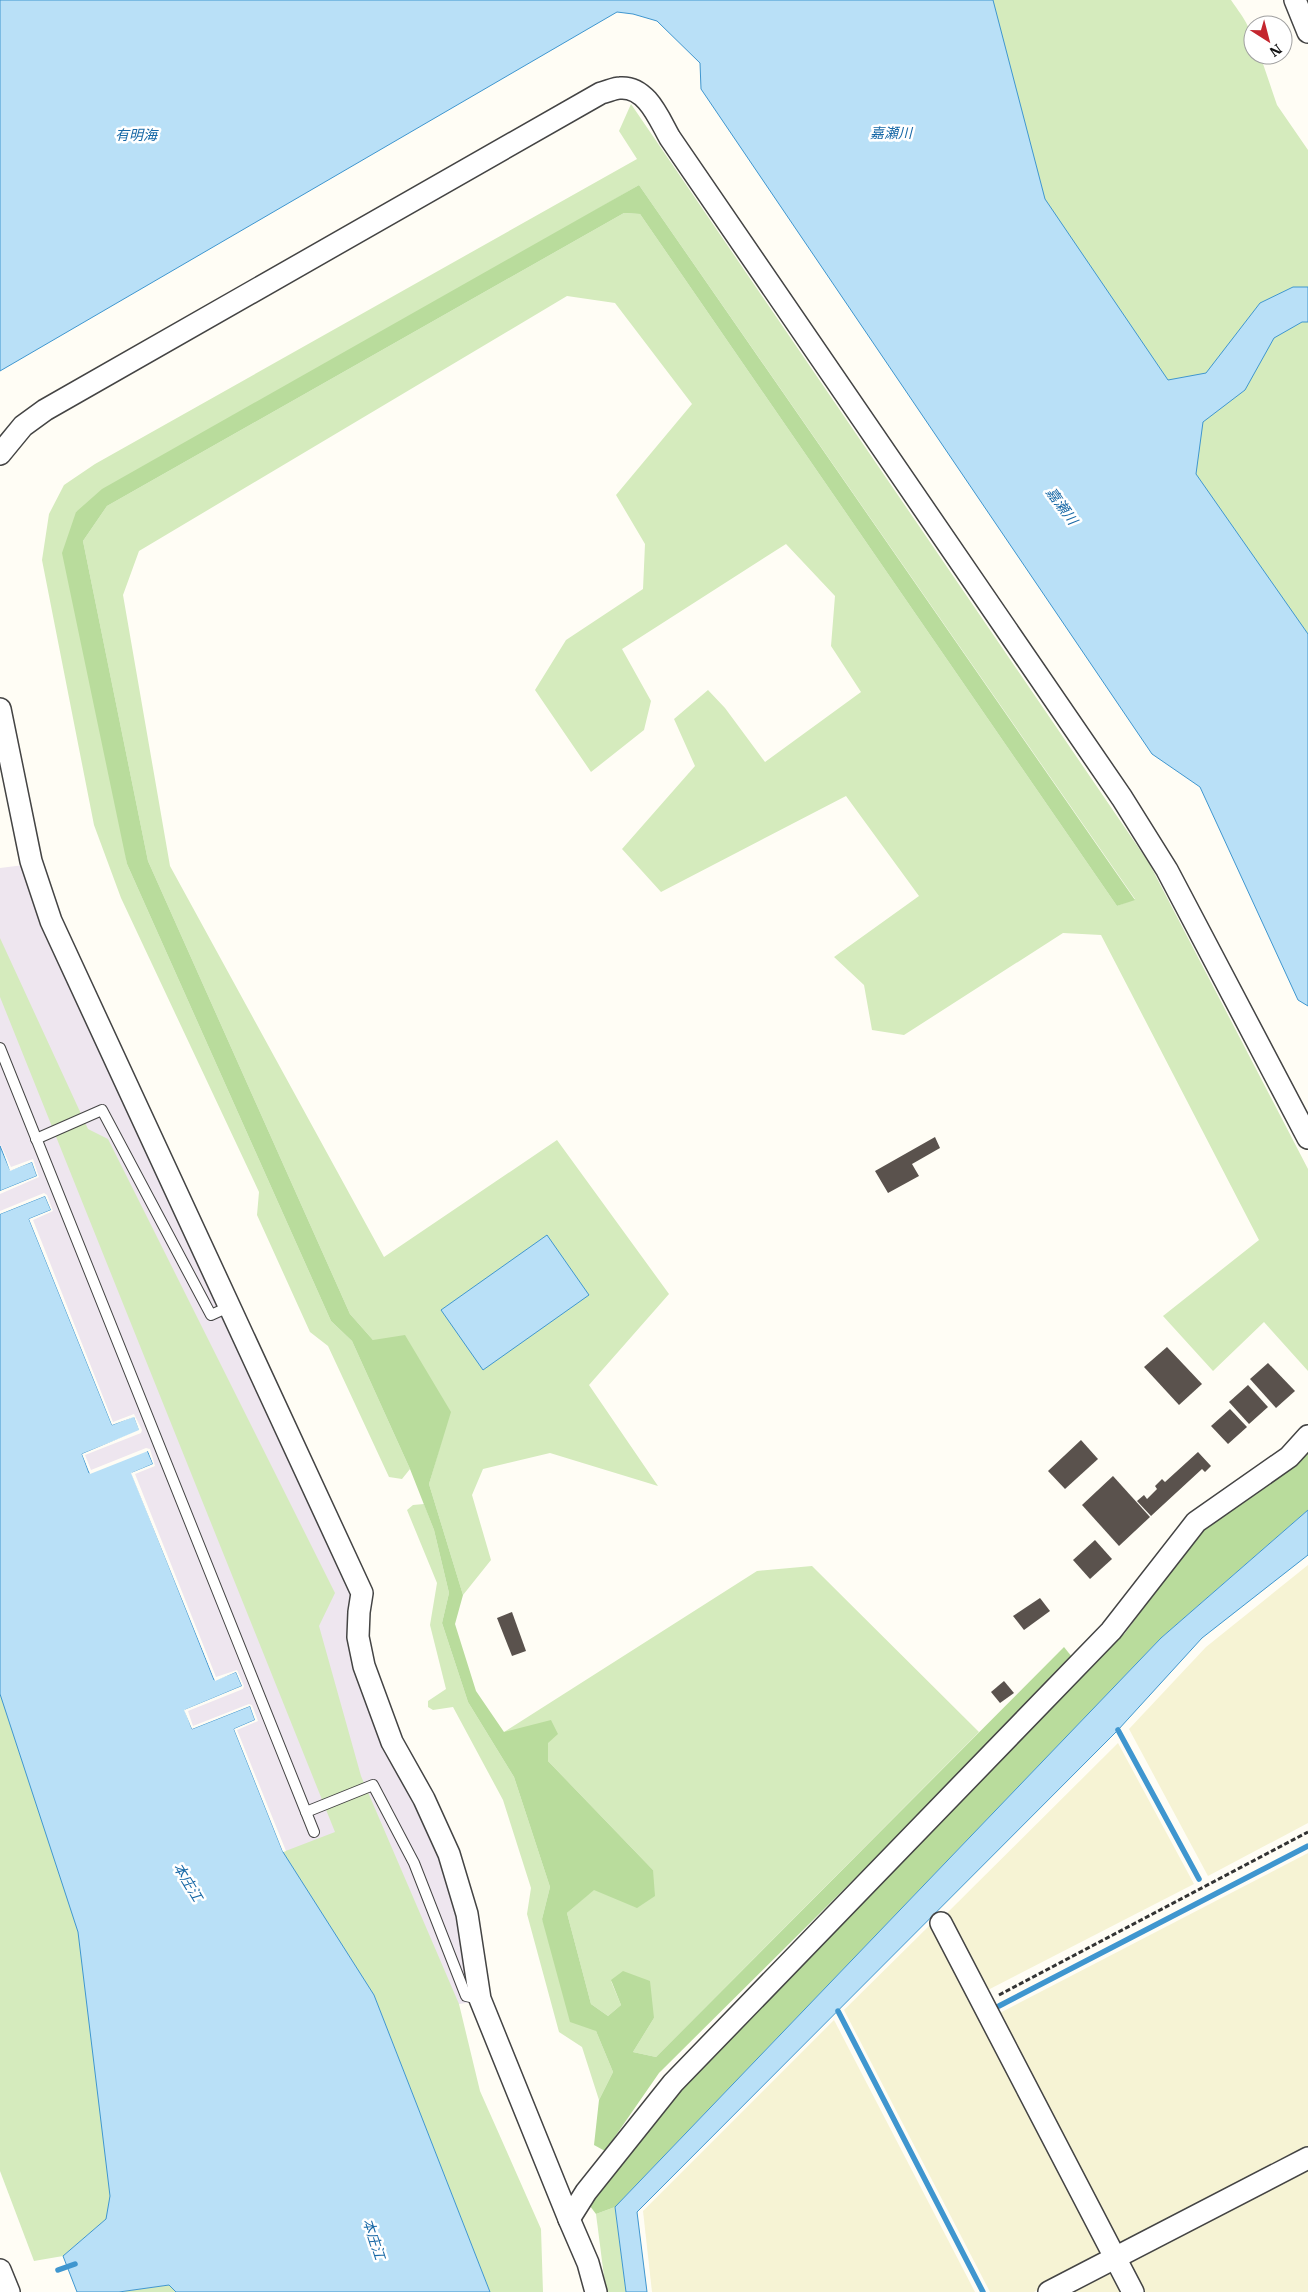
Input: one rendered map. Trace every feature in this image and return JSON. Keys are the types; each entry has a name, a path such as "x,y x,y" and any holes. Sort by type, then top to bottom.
{"street":[{"path":"1294,0 1308,32"},
{"path":"0,454 23,426 63,400 601,94 620,88 635,91 651,105 670,138 1122,798 1167,870 1308,1138"},
{"path":"0,709 31,861 51,921 362,1593 358,1637 364,1666 392,1742 424,1799 449,1854 467,1914 480,1999 588,2263 596,2292"},
{"path":"569,2219 586,2192 672,2083 1111,1631 1196,1522 1289,1457 1308,1436"},
{"path":"941,1923 1133,2292"},
{"path":"1049,2292 1308,2158"},
{"path":"0,2270 9,2292"}],"lane":[{"path":"0,1048 314,1832"},
{"path":"36,1139 102,1110 211,1315 222,1310"},
{"path":"306,1812 373,1785 414,1863 466,1996 480,1999"}],"path":[{"path":"983,2003 1308,1832"}],"shaded area":[{"path":"24,865 355,1596 351,1615 417,1803 442,1857 459,1917 473,2002 459,2004 247,2099 0,1517 0,868"},
{"path":"1308,1565 1308,1823 1208,1876 1129,1729 1206,1647"},
{"path":"1118,1743 1194,1884 984,1992 944,1916"},
{"path":"1308,1853 1308,2150 1119,2248 996,2015"},
{"path":"933,1922 1107,2254 1034,2292 990,2292 844,2010"},
{"path":"834,2020 975,2292 652,2292 643,2211"},
{"path":"1308,2165 1308,2292 1141,2292 1125,2260"},
{"path":"1113,2267 1126,2292 1064,2292"}],"green space":[{"path":"867,0 1231,0 1243,17 1243,65 1263,65 1277,105 1308,150 1308,697"},
{"path":"631,104 1149,863 1308,1169 1308,1371 1264,1322 1213,1371 1163,1316 1259,1240 1101,935 1063,933 904,1035 872,1030 864,985 834,957 919,896 846,796 661,892 622,849 695,766 674,719 708,690 725,708 765,762 861,692 831,646 835,596 786,544 622,649 651,701 644,730 591,772 535,690 566,640 643,589 645,544 616,495 692,404 615,303 567,296 139,551 123,595 170,866 384,1257 557,1140 669,1294 589,1385 658,1486 550,1453 483,1469 472,1495 491,1560 463,1595 429,1484 450,1412 373,1340 350,1314 148,861 83,541 107,506 624,213 640,214 1117,906 1135,899 639,185 76,512 127,864 331,1321 352,1341 410,1469 402,1479 389,1477 328,1346 310,1332 257,1215 259,1192 121,898 94,825 42,560 49,514 64,485 95,464 637,159 619,131"},
{"path":"639,185 1135,900 1117,906 640,214 624,213 107,506 83,541 148,861 350,1314 373,1340 405,1335 451,1412 429,1484 463,1595 455,1624 476,1691 504,1732 551,1720 558,1734 548,1743 548,1761 653,1870 655,1896 637,1908 594,1890 567,1913 591,2004 608,2016 621,2005 611,1980 623,1971 650,1981 654,2018 633,2052 656,2057 1064,1647 1072,1657 960,1774 659,2073 605,2151 594,2145 599,2100 613,2072 596,2031 570,2022 542,1919 550,1887 514,1777 468,1702 442,1623 449,1593 434,1530 410,1469 352,1341 331,1321 127,864 62,553 76,512 102,489"},
{"path":"0,938 88,1129 108,1139 335,1593 319,1626 361,1776 459,2004 480,2091 541,2229 543,2292 490,2292 374,1995 283,1852 335,1832 0,997"},
{"path":"1308,1450 1308,1510 1161,1638 615,2207 596,2214 587,2202 680,2084 1125,1633 1203,1528"},
{"path":"424,1504 434,1530 449,1593 442,1623 468,1702 514,1777 550,1887 542,1919 596,2031 613,2072 599,2100 582,2047 559,2032 527,1914 531,1888 503,1800 453,1707 433,1710 428,1707 428,1701 446,1689 430,1625 437,1583 407,1510 413,1505"},
{"path":"812,1566 979,1732 656,2057 633,2052 654,2018 611,1981 621,2005 608,2016 591,2004 567,1913 594,1889 653,1870 548,1761 548,1743 504,1732 757,1571"},
{"path":"0,1607 110,1877 140,2194 106,2219 63,2256 34,2261 0,2171"},
{"path":"615,2207 626,2292 606,2292 596,2214"},
{"path":"169,2285 186,2292 119,2292"}],"water":[{"name":"嘉瀬川","path":"0,0 993,0 1045,199 1168,380 1206,373 1260,303 1293,287 1308,287 1308,322 1302,322 1274,338 1245,390 1203,422 1196,474 1308,634 1308,1006 1298,1000 1200,787 1152,754 701,89 700,63 657,21 633,14 617,12 0,371"},
{"path":"0,1146 10,1170 32,1162 37,1176 0,1191"},
{"name":"本庄江","path":"45,1196 51,1210 29,1219 112,1425 134,1416 140,1431 82,1454 89,1473 147,1450 153,1464 132,1473 214,1680 236,1672 242,1686 185,1710 192,1729 250,1706 255,1720 234,1729 283,1852 374,1995 490,2292 176,2292 169,2285 119,2292 77,2292 63,2256 106,2219 110,2196 78,1932 0,1694 0,1214"},
{"path":"547,1235 589,1295 483,1370 441,1310"},
{"path":"1308,1510 1308,1555 1202,1638 1118,1730 637,2212 647,2292 626,2292 615,2207 1161,1638"}],"pier":[{"path":"0,1143 11,1167 33,1159 39,1177 0,1194 0,1191 37,1176 32,1162 10,1171"},
{"path":"44,1193 47,1195 53,1211 33,1220 113,1422 134,1414 142,1430 141,1433 85,1455 91,1470 146,1448 150,1449 155,1466 135,1474 216,1677 237,1670 244,1686 243,1689 188,1711 193,1726 249,1704 252,1705 258,1721 237,1730 286,1851 283,1852 234,1729 255,1720 250,1706 192,1729 184,1710 242,1686 236,1672 215,1681 131,1473 153,1464 148,1451 90,1474 82,1454 139,1430 134,1417 112,1425 29,1219 51,1210 45,1196 0,1214 0,1211"}],"building":[{"path":"935,1137 940,1148 912,1164 919,1176 888,1193 875,1171"},
{"path":"1167,1347 1202,1384 1179,1405 1144,1367"},
{"path":"1268,1363 1295,1391 1276,1408 1250,1379"},
{"path":"1248,1385 1268,1407 1249,1424 1229,1402"},
{"path":"1230,1409 1247,1427 1228,1444 1211,1426"},
{"path":"1081,1440 1098,1459 1065,1489 1048,1471"},
{"path":"1198,1452 1211,1466 1205,1472 1202,1469 1151,1516 1137,1501 1144,1495 1147,1499 1157,1489 1155,1486 1162,1479 1165,1482"},
{"path":"1113,1476 1150,1517 1119,1546 1082,1505"},
{"path":"1095,1540 1112,1559 1090,1579 1073,1560"},
{"path":"1040,1598 1050,1611 1024,1630 1013,1616"},
{"path":"512,1612 526,1651 512,1656 497,1618"},
{"path":"1004,1681 1014,1693 1000,1703 991,1692"}],"waterway":[{"path":"1118,1730 1199,1879"},
{"path":"999,2006 1308,1846"},
{"path":"838,2011 983,2292"},
{"path":"58,2270 75,2264"}],"water label":[{"name":"有明海","path":"136,135"}]}
